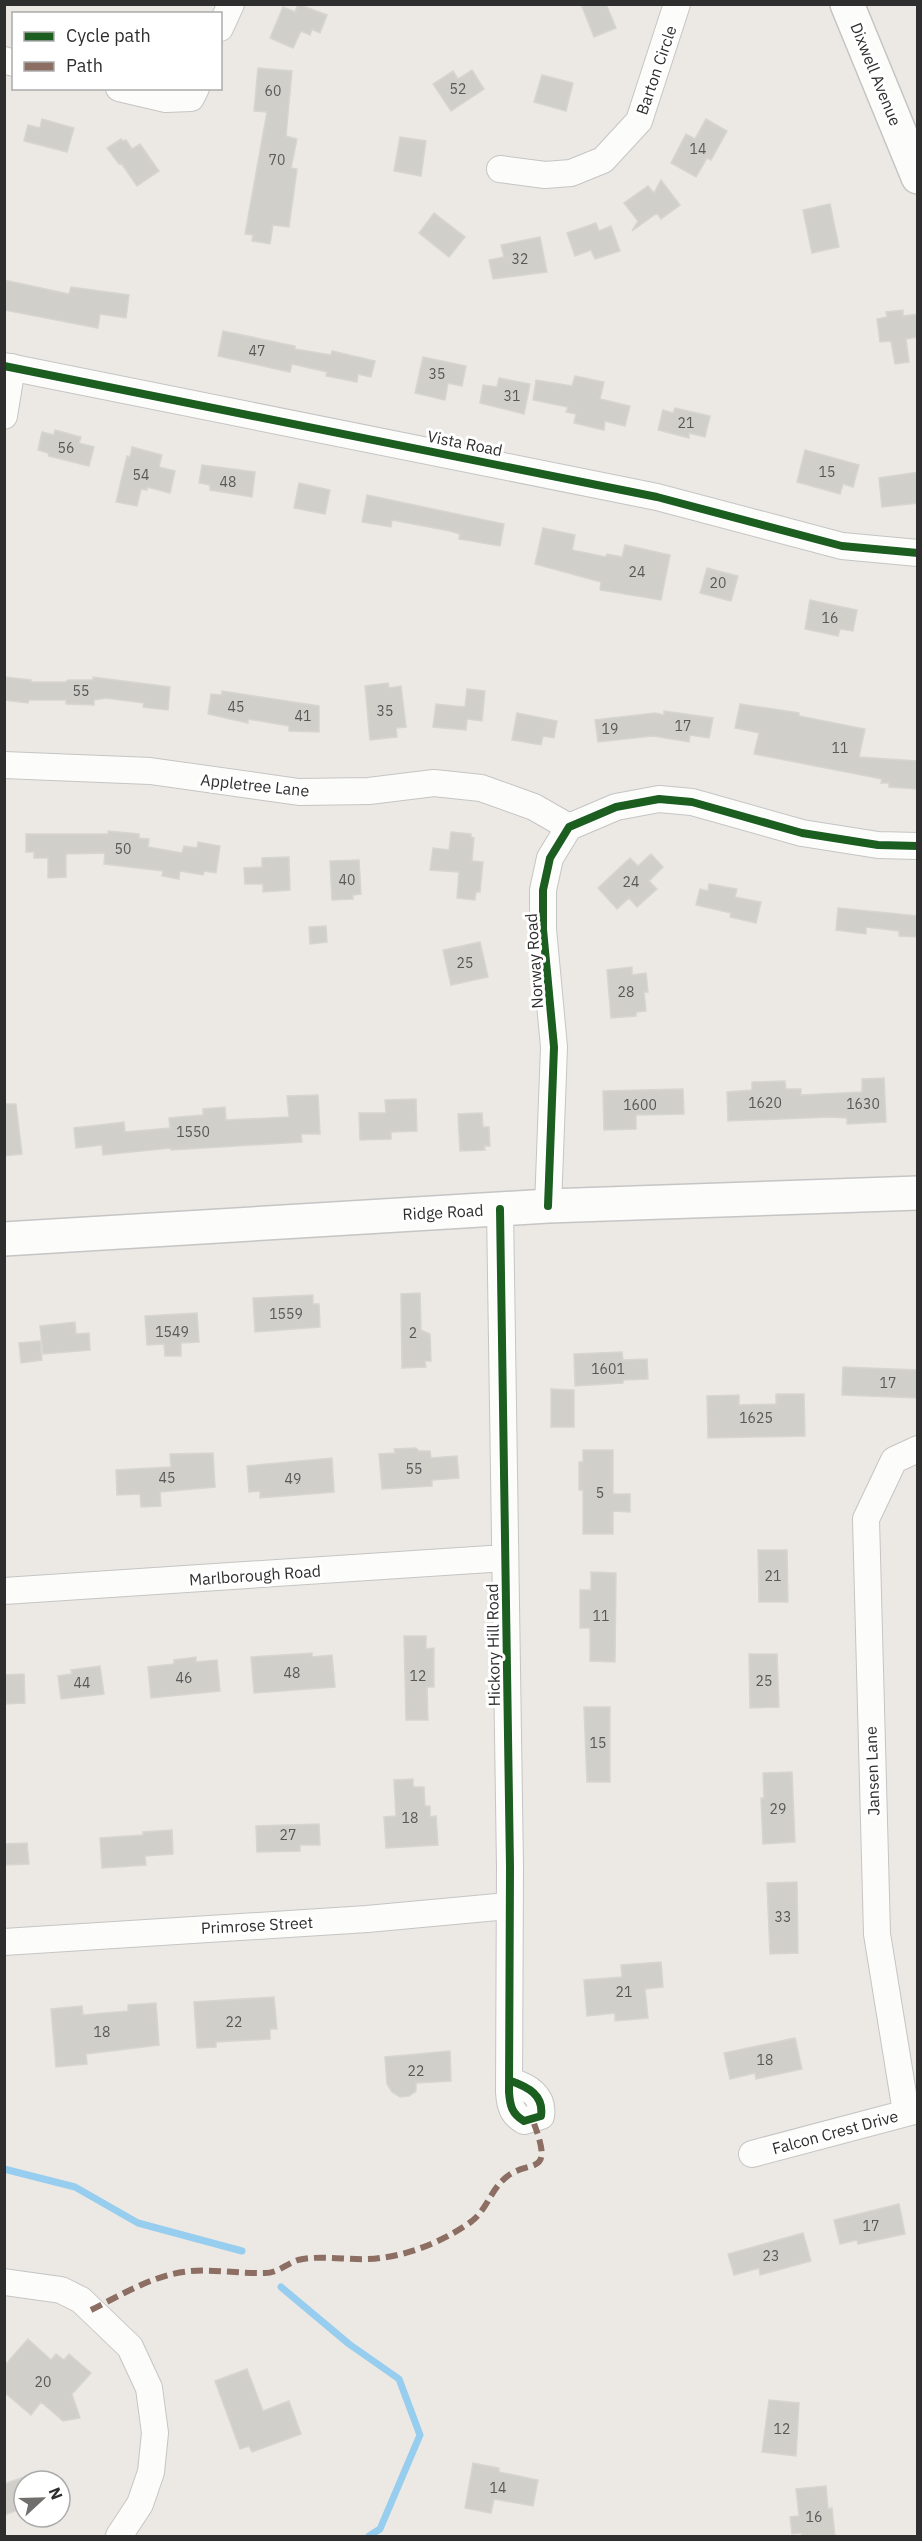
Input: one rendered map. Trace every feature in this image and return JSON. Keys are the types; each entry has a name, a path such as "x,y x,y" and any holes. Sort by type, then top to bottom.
{"main road":[{"name":"Dixwell Avenue","path":"847,4 918,177"},
{"name":"Ridge Road","path":"4,1239 548,1206 918,1193"}],"street":[{"path":"222,24 231,4"},
{"name":"Barton Circle","path":"500,169 545,175 571,173 603,160 639,121 677,4"},
{"path":"128,90 166,99 191,98 195,90"},
{"path":"4,416 8,366"},
{"name":"Vista Road","path":"8,366 657,497 842,546 918,553"},
{"name":"Appletree Lane","path":"4,765 150,771 299,792 369,791 434,783 481,788 534,807 569,827"},
{"path":"569,827 616,807 659,799 692,802 802,833 878,845 918,846"},
{"name":"Norway Road","path":"548,1206 554,1047 543,929 543,890 550,858 569,827"},
{"name":"Hickory Hill Road","path":"500,1209 511,2081"},
{"name":"Jansen Lane","path":"912,2111 877,1934 866,1519 894,1460 918,1449"},
{"name":"Marlborough Road","path":"4,1592 505,1558"},
{"name":"Primrose Street","path":"4,1942 367,1919 508,1906"},
{"name":"Falcon Crest Drive","path":"752,2154 912,2111"},
{"path":"4,2282 61,2290 81,2300 130,2347 148,2388 155,2433 151,2472 140,2504 119,2536"}],"building":[{"path":"298,4 327,15 320,33 312,29 310,35 301,31 293,48 270,38 283,7 295,12"},
{"path":"581,4 606,4 616,28 594,37"},
{"path":"258,68 292,71 286,136 297,139 291,168 297,169 289,227 273,225 270,244 252,241 253,235 245,234 267,112 254,111"},
{"path":"472,70 484,89 451,111 433,84 453,71 458,79"},
{"path":"542,75 573,83 566,111 534,102"},
{"path":"42,119 74,128 67,152 24,141 28,125 40,128"},
{"path":"706,119 727,131 711,160 707,158 696,177 671,163 686,134 695,139"},
{"path":"400,137 426,141 421,176 394,171"},
{"path":"121,139 126,140 132,149 140,144 159,171 137,186 107,148"},
{"path":"661,180 680,205 661,219 657,213 632,231 638,221 624,203 648,186 654,193"},
{"path":"830,204 839,247 812,253 803,210"},
{"path":"434,213 465,237 449,257 419,233"},
{"path":"596,223 599,231 611,226 620,251 595,259 591,250 575,256 567,233"},
{"path":"540,237 547,272 493,279 489,260 504,257 501,245"},
{"path":"4,280 69,294 71,287 129,295 126,318 100,314 98,328 4,310"},
{"path":"903,310 903,316 918,314 918,337 906,339 909,362 895,364 891,341 880,342 877,319 887,317 886,312"},
{"path":"223,331 295,346 295,349 331,355 332,351 375,361 371,377 358,374 357,382 326,376 327,372 292,364 290,372 218,356"},
{"path":"423,357 466,366 462,386 448,383 445,400 415,393"},
{"path":"575,376 604,382 600,399 630,406 625,426 605,421 604,430 574,423 576,414 566,412 568,407 533,400 536,380 572,386"},
{"path":"499,378 530,384 524,414 480,403 483,385 497,387"},
{"path":"675,408 710,416 705,437 689,433 689,438 658,430 663,410 673,413"},
{"path":"55,430 81,437 79,443 94,447 89,466 49,456 48,453 38,450 42,432 54,435"},
{"path":"132,447 162,455 159,467 175,471 170,493 147,487 147,490 141,489 137,506 116,502 127,456 130,457"},
{"path":"805,450 859,465 853,487 843,484 840,494 797,482"},
{"path":"202,465 255,472 252,497 210,490 210,485 199,483"},
{"path":"918,472 918,503 882,507 879,478"},
{"path":"299,483 330,490 325,514 294,508"},
{"path":"367,495 504,524 500,546 459,539 460,534 450,531 392,520 391,527 362,522"},
{"path":"543,528 575,535 572,550 606,557 607,554 622,557 625,545 670,555 661,600 600,590 601,582 535,564"},
{"path":"707,568 738,576 731,601 700,593"},
{"path":"810,600 857,610 853,631 840,629 838,636 805,629"},
{"path":"4,677 31,680 31,682 65,682 93,680 93,677 170,687 168,710 143,707 144,703 106,698 94,700 94,705 66,704 66,700 29,700 28,703 4,700"},
{"path":"388,683 389,688 401,686 406,727 396,728 397,737 370,740 365,686"},
{"path":"467,689 485,691 482,721 467,719 466,730 433,727 436,704 465,707"},
{"path":"222,691 319,706 319,732 289,731 289,726 248,719 248,723 208,714 211,694 222,695"},
{"path":"740,704 799,713 799,716 865,729 859,757 918,761 918,789 889,787 889,783 881,783 882,779 754,754 759,733 735,728"},
{"path":"664,711 713,718 709,738 690,735 689,742 653,736 598,742 595,720 655,713 664,715"},
{"path":"517,713 557,721 554,738 543,736 541,745 512,740"},
{"path":"108,831 139,834 139,838 149,839 148,847 182,853 184,846 197,848 198,842 220,846 216,873 204,871 203,875 180,871 179,879 162,876 163,871 104,864 105,853 66,854 66,877 48,878 48,858 34,858 34,852 26,852 26,834 108,834"},
{"path":"451,832 471,834 474,838 472,861 483,862 480,892 476,892 475,900 457,898 459,872 430,870 433,848 449,850"},
{"path":"651,854 663,867 649,881 657,889 637,907 629,898 617,909 598,888 630,858 638,866"},
{"path":"289,857 290,890 263,892 263,884 245,884 244,868 262,867 262,858"},
{"path":"359,860 361,894 353,895 353,899 332,900 330,861"},
{"path":"709,884 737,889 735,897 761,902 756,923 730,917 731,913 696,905 700,889 708,891"},
{"path":"838,908 918,916 918,937 899,936 899,931 866,927 866,934 836,930"},
{"path":"326,926 327,942 310,944 309,927"},
{"path":"480,942 488,977 451,985 443,950"},
{"path":"632,967 632,975 646,973 648,992 644,992 646,1011 636,1012 636,1016 611,1018 607,970"},
{"path":"884,1078 886,1122 847,1124 847,1118 831,1117 728,1121 727,1092 752,1090 752,1082 785,1081 786,1089 801,1089 801,1095 862,1092 862,1079"},
{"path":"683,1089 684,1114 636,1115 636,1129 604,1130 603,1091"},
{"path":"318,1095 320,1134 301,1134 302,1142 171,1150 171,1148 103,1155 102,1145 76,1148 74,1128 124,1122 125,1132 170,1128 169,1118 203,1115 203,1109 225,1107 226,1120 289,1117 287,1096"},
{"path":"416,1099 417,1131 391,1132 391,1139 360,1140 359,1113 386,1113 385,1100"},
{"path":"4,1104 16,1104 22,1154 4,1156"},
{"path":"482,1113 483,1127 489,1127 490,1146 484,1146 485,1150 460,1151 458,1114"},
{"path":"420,1293 421,1330 430,1334 431,1361 425,1361 426,1367 402,1368 401,1294"},
{"path":"313,1295 313,1304 319,1304 320,1327 255,1332 253,1298"},
{"path":"197,1313 199,1342 181,1343 181,1356 165,1356 164,1344 147,1345 145,1316"},
{"path":"75,1322 76,1334 89,1333 90,1350 43,1354 40,1326"},
{"path":"40,1341 42,1360 21,1363 19,1343"},
{"path":"622,1352 623,1360 647,1359 648,1379 575,1386 574,1354"},
{"path":"843,1367 918,1370 918,1398 842,1395"},
{"path":"551,1389 574,1390 574,1427 551,1427"},
{"path":"776,1394 804,1394 805,1436 708,1438 707,1396 739,1395 739,1405 776,1404"},
{"path":"416,1448 419,1451 430,1451 431,1458 457,1456 459,1478 432,1480 432,1486 382,1489 379,1454 395,1453 394,1449"},
{"path":"583,1450 613,1450 613,1494 630,1494 630,1512 613,1511 613,1534 583,1534 583,1490 579,1490 579,1462 583,1462"},
{"path":"213,1453 215,1487 160,1492 161,1506 141,1507 140,1494 117,1495 116,1470 171,1467 170,1454"},
{"path":"332,1458 334,1492 260,1498 260,1491 249,1492 247,1466"},
{"path":"758,1550 787,1550 788,1602 759,1602"},
{"path":"591,1572 616,1573 615,1662 590,1661 590,1628 580,1628 580,1590 591,1590"},
{"path":"404,1636 426,1636 426,1649 434,1648 434,1687 427,1687 428,1720 406,1720"},
{"path":"312,1653 312,1657 332,1655 335,1687 254,1693 251,1657"},
{"path":"749,1654 777,1654 779,1707 750,1708"},
{"path":"196,1657 196,1662 217,1660 220,1691 151,1698 148,1667 174,1664 174,1660"},
{"path":"100,1666 104,1694 61,1699 58,1676 72,1674 71,1670"},
{"path":"24,1674 25,1703 4,1704 4,1675"},
{"path":"584,1707 610,1707 610,1782 587,1782"},
{"path":"792,1772 795,1842 763,1844 761,1798 764,1798 763,1773"},
{"path":"413,1779 413,1787 424,1787 425,1806 430,1806 430,1817 436,1816 438,1845 386,1848 384,1817 396,1816 394,1780"},
{"path":"319,1824 320,1845 300,1845 300,1851 257,1852 256,1826"},
{"path":"172,1830 173,1854 145,1856 146,1865 102,1868 100,1838"},
{"path":"27,1843 29,1864 4,1865 4,1844"},
{"path":"797,1882 798,1953 770,1954 767,1883"},
{"path":"661,1962 663,1987 645,1989 648,2018 615,2021 615,2013 587,2016 584,1980 622,1977 621,1965"},
{"path":"274,1997 277,2029 270,2029 270,2039 216,2042 216,2047 197,2048 194,2002"},
{"path":"156,2003 159,2045 86,2054 87,2064 56,2067 51,2009 82,2006 83,2015 128,2011 128,2005"},
{"path":"795,2038 802,2069 756,2079 755,2073 730,2079 724,2053"},
{"path":"450,2051 451,2081 416,2083 416,2091 409,2096 400,2097 392,2092 387,2084 385,2057"},
{"path":"899,2204 905,2234 858,2244 857,2240 840,2244 834,2220"},
{"path":"803,2233 811,2261 760,2275 759,2268 734,2275 728,2254"},
{"path":"28,2339 51,2360 56,2354 64,2360 69,2354 91,2373 72,2394 80,2418 63,2421 41,2402 31,2415 4,2392 4,2366"},
{"path":"247,2369 263,2411 289,2401 301,2434 252,2452 249,2446 240,2449 215,2381"},
{"path":"769,2400 799,2403 796,2456 762,2452"},
{"path":"473,2463 499,2468 499,2472 538,2480 533,2506 494,2499 491,2513 465,2508"},
{"path":"12,2481 12,2512 4,2515 4,2484"},
{"path":"826,2486 828,2509 832,2508 835,2536 792,2534 790,2517 799,2516 796,2489"}],"waterway":[{"path":"4,2169 75,2187 138,2223 242,2251"},
{"path":"281,2287 349,2344 399,2379 420,2435 380,2529 369,2536"}],"marked path":[{"path":"91,2310 147,2282 171,2274 204,2271 270,2273 298,2260 308,2258 380,2258 428,2245 452,2234 472,2221 502,2181 540,2160 542,2153 540,2140 533,2121"}],"cycle path":[{"path":"4,366 657,497 842,546 918,553"},
{"path":"548,1206 554,1047 543,929 543,890 550,858 569,827 616,807 659,799 692,802 802,833 878,845 918,846"},
{"path":"500,1209 510,1867 509,2092 512,2109 520,2118 524,2121 541,2116 540,2103 534,2093 511,2081"}]}
